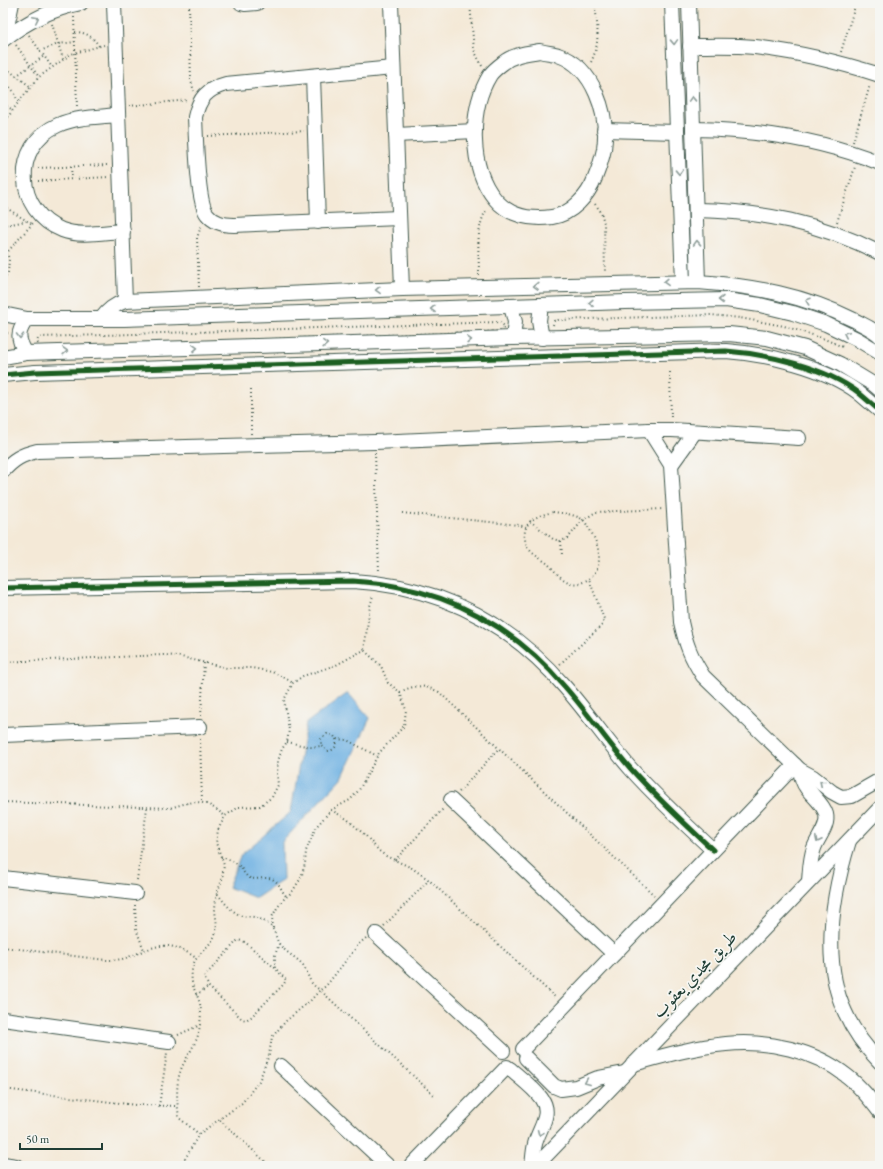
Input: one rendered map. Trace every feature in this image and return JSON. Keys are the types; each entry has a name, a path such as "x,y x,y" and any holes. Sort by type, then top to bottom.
{"street":[{"path":"5,36 12,3"},
{"path":"114,3 125,301"},
{"path":"241,3 257,3"},
{"path":"391,3 402,289"},
{"path":"672,3 683,282"},
{"path":"689,3 698,282"},
{"path":"5,36 48,13 78,4"},
{"path":"690,46 753,47 788,52 838,63 877,74"},
{"path":"540,52 559,55 576,65 583,73 597,95 602,112 604,130 604,148 600,166 593,182 584,198 572,209 557,216 540,219 524,217 508,210 495,200 486,186 479,168 476,150 475,131 477,112 482,93 491,75 504,62 522,54 540,52"},
{"path":"393,68 226,84 208,92 197,108 195,117 200,200 206,214 218,223 226,225 399,218"},
{"path":"313,76 318,222"},
{"path":"118,111 58,125 46,132 36,141 27,159 25,175 27,194 36,220 50,223 61,230 74,233 122,231"},
{"path":"693,129 764,133 799,139 854,154 880,163"},
{"path":"604,130 677,132"},
{"path":"396,135 475,131"},
{"path":"696,210 752,213 795,221 833,233 880,253"},
{"path":"101,319 107,311 115,305 125,301 402,289 698,282 742,285 769,290 802,299 835,310 867,327 880,336"},
{"path":"623,283 625,302"},
{"path":"452,288 453,308"},
{"path":"3,314 27,319 101,319 726,300 787,311 826,324 880,352"},
{"path":"541,305 538,321 542,338"},
{"path":"511,306 515,322 513,338"},
{"path":"26,353 21,345 19,335 21,326 27,319"},
{"path":"3,357 26,353 513,338 729,334 767,338 804,348 840,364 873,384 880,390"},
{"path":"3,375 35,372 726,351 751,353 789,361 829,376 858,392 880,411"},
{"path":"649,430 672,464 681,622 685,641 692,660 703,676 797,768 814,776 841,797"},
{"path":"3,472 10,463 22,455 37,452 375,442 649,430 672,430 694,433 799,438"},
{"path":"672,464 694,433"},
{"path":"3,588 353,580 379,582 427,593 473,612 515,639 534,655 552,672 578,702 631,770 713,850"},
{"path":"3,735 200,727"},
{"path":"797,768 804,786 821,804 826,813 827,822 814,847 810,864 809,881"},
{"path":"508,1068 515,1069 524,1063 524,1054 564,1006 713,850 797,768"},
{"path":"826,813 841,797 852,796 880,780"},
{"path":"452,800 614,954"},
{"name":"طريق مجدي يعقوب","path":"536,1166 880,808"},
{"path":"850,839 842,865 833,909 831,944 835,983 844,1012 857,1033 880,1062"},
{"path":"3,878 135,893"},
{"path":"376,934 503,1051"},
{"path":"3,1019 169,1042"},
{"path":"532,1166 535,1144 547,1113 546,1105 541,1097 502,1062 503,1051 510,1045 519,1046 524,1054 554,1086 561,1089 576,1087 598,1078 689,1050 726,1044 759,1044 798,1050 830,1064 848,1076 866,1093 880,1112"},
{"path":"282,1066 388,1166"},
{"path":"411,1166 508,1068"},
{"path":"546,1105 561,1089"},
{"path":"3,1164 16,1166"}],"path":[{"path":"189,3 191,81 192,88 202,99"},
{"path":"470,3 474,50 480,64 491,75"},
{"path":"583,73 595,54 598,43 595,3"},
{"path":"838,63 856,3"},
{"path":"77,120 75,32 78,4"},
{"path":"48,13 63,59"},
{"path":"22,27 52,67"},
{"path":"75,32 87,34 92,37 99,46"},
{"path":"5,36 39,76"},
{"path":"40,51 58,44 75,42"},
{"path":"3,124 39,76 71,54 116,42"},
{"path":"16,76 44,56"},
{"path":"3,66 31,87"},
{"path":"833,233 877,74"},
{"path":"3,83 15,93 17,104"},
{"path":"118,111 202,99"},
{"path":"3,104 13,110"},
{"path":"3,119 8,116"},
{"path":"196,136 315,130"},
{"path":"71,167 72,179"},
{"path":"25,175 71,167 120,171"},
{"path":"25,175 72,179 120,171"},
{"path":"584,198 594,203 601,212 604,223 605,284"},
{"path":"478,288 479,228 482,217 495,200"},
{"path":"3,206 26,221"},
{"path":"200,298 198,238 206,214"},
{"path":"6,225 36,220"},
{"path":"3,257 36,220"},
{"path":"3,252 6,253 9,259 8,273 3,279"},
{"path":"781,342 787,311"},
{"path":"670,372 672,430"},
{"path":"251,389 251,445"},
{"path":"364,650 370,606 379,582 375,442"},
{"path":"530,521 553,539 561,541 568,538 583,520 596,512 674,509"},
{"path":"553,512 563,513 583,520 597,541 599,550 595,572 589,579 580,584 564,580 546,562 529,549 524,538 526,527 530,521 542,514 553,512"},
{"path":"402,514 519,525 526,527"},
{"path":"561,541 562,555"},
{"path":"552,672 602,625 604,619 589,579"},
{"path":"198,1134 179,1118 177,1106 178,1087 182,1068 198,1034 200,1025 200,1005 192,986 192,967 196,958 212,941 217,922 215,910 217,893 222,880 224,865 216,842 218,830 225,816 240,807 260,806 272,796 278,785 278,761 282,749 287,742 289,730 284,700 293,683 303,676 336,665 364,650"},
{"path":"364,650 381,666 388,683 400,692 406,710 404,726 378,756 359,790 350,800 331,810 316,827 306,851 305,864 301,878 292,892 276,908 272,916 272,928 279,944 296,957 307,972 309,980 434,1095"},
{"path":"3,662 163,655 178,656 228,668 252,668 272,672 293,683"},
{"path":"202,802 200,727 204,662"},
{"path":"400,692 410,687 420,686 439,692 663,903"},
{"path":"336,739 336,746 334,749 326,751 321,746 321,739 327,734 334,736 336,739 347,740 378,756"},
{"path":"287,742 311,747 321,746"},
{"path":"3,802 170,808 189,802 202,802 215,807 225,816"},
{"path":"144,950 136,929 135,893 147,807"},
{"path":"331,810 353,824 379,851 386,856 412,868 429,880 564,1006"},
{"path":"220,857 240,866 248,878 265,878 276,881 287,896"},
{"path":"181,1166 198,1134 220,1120 242,1103 259,1081 269,1055 272,1037 286,1021 312,1000 320,990 326,986 364,939 376,934 429,880"},
{"path":"217,893 234,912 243,916 254,916 272,928"},
{"path":"238,940 245,942 275,968 286,980 284,984 251,1018 246,1020 242,1019 209,987 204,977 238,940"},
{"path":"275,968 275,955 279,944"},
{"path":"3,947 106,960 122,958 144,950 167,946 177,947 196,958"},
{"path":"196,995 209,987"},
{"path":"159,1106 169,1042 181,1033 200,1025"},
{"path":"3,1089 136,1105 177,1106"},
{"path":"220,1120 270,1166"}],"water":[{"path":"348,693 370,718 342,778 282,842 283,880 256,898 228,887 241,855 291,812 306,723"}],"cycle path":[{"path":"3,375 35,372 726,351 759,355 795,363 813,369 845,384 859,393 880,411"},
{"path":"3,588 353,581 385,584 415,590 443,599 470,611 496,626 520,643 543,664 565,687 631,769 661,801 713,850"}]}
